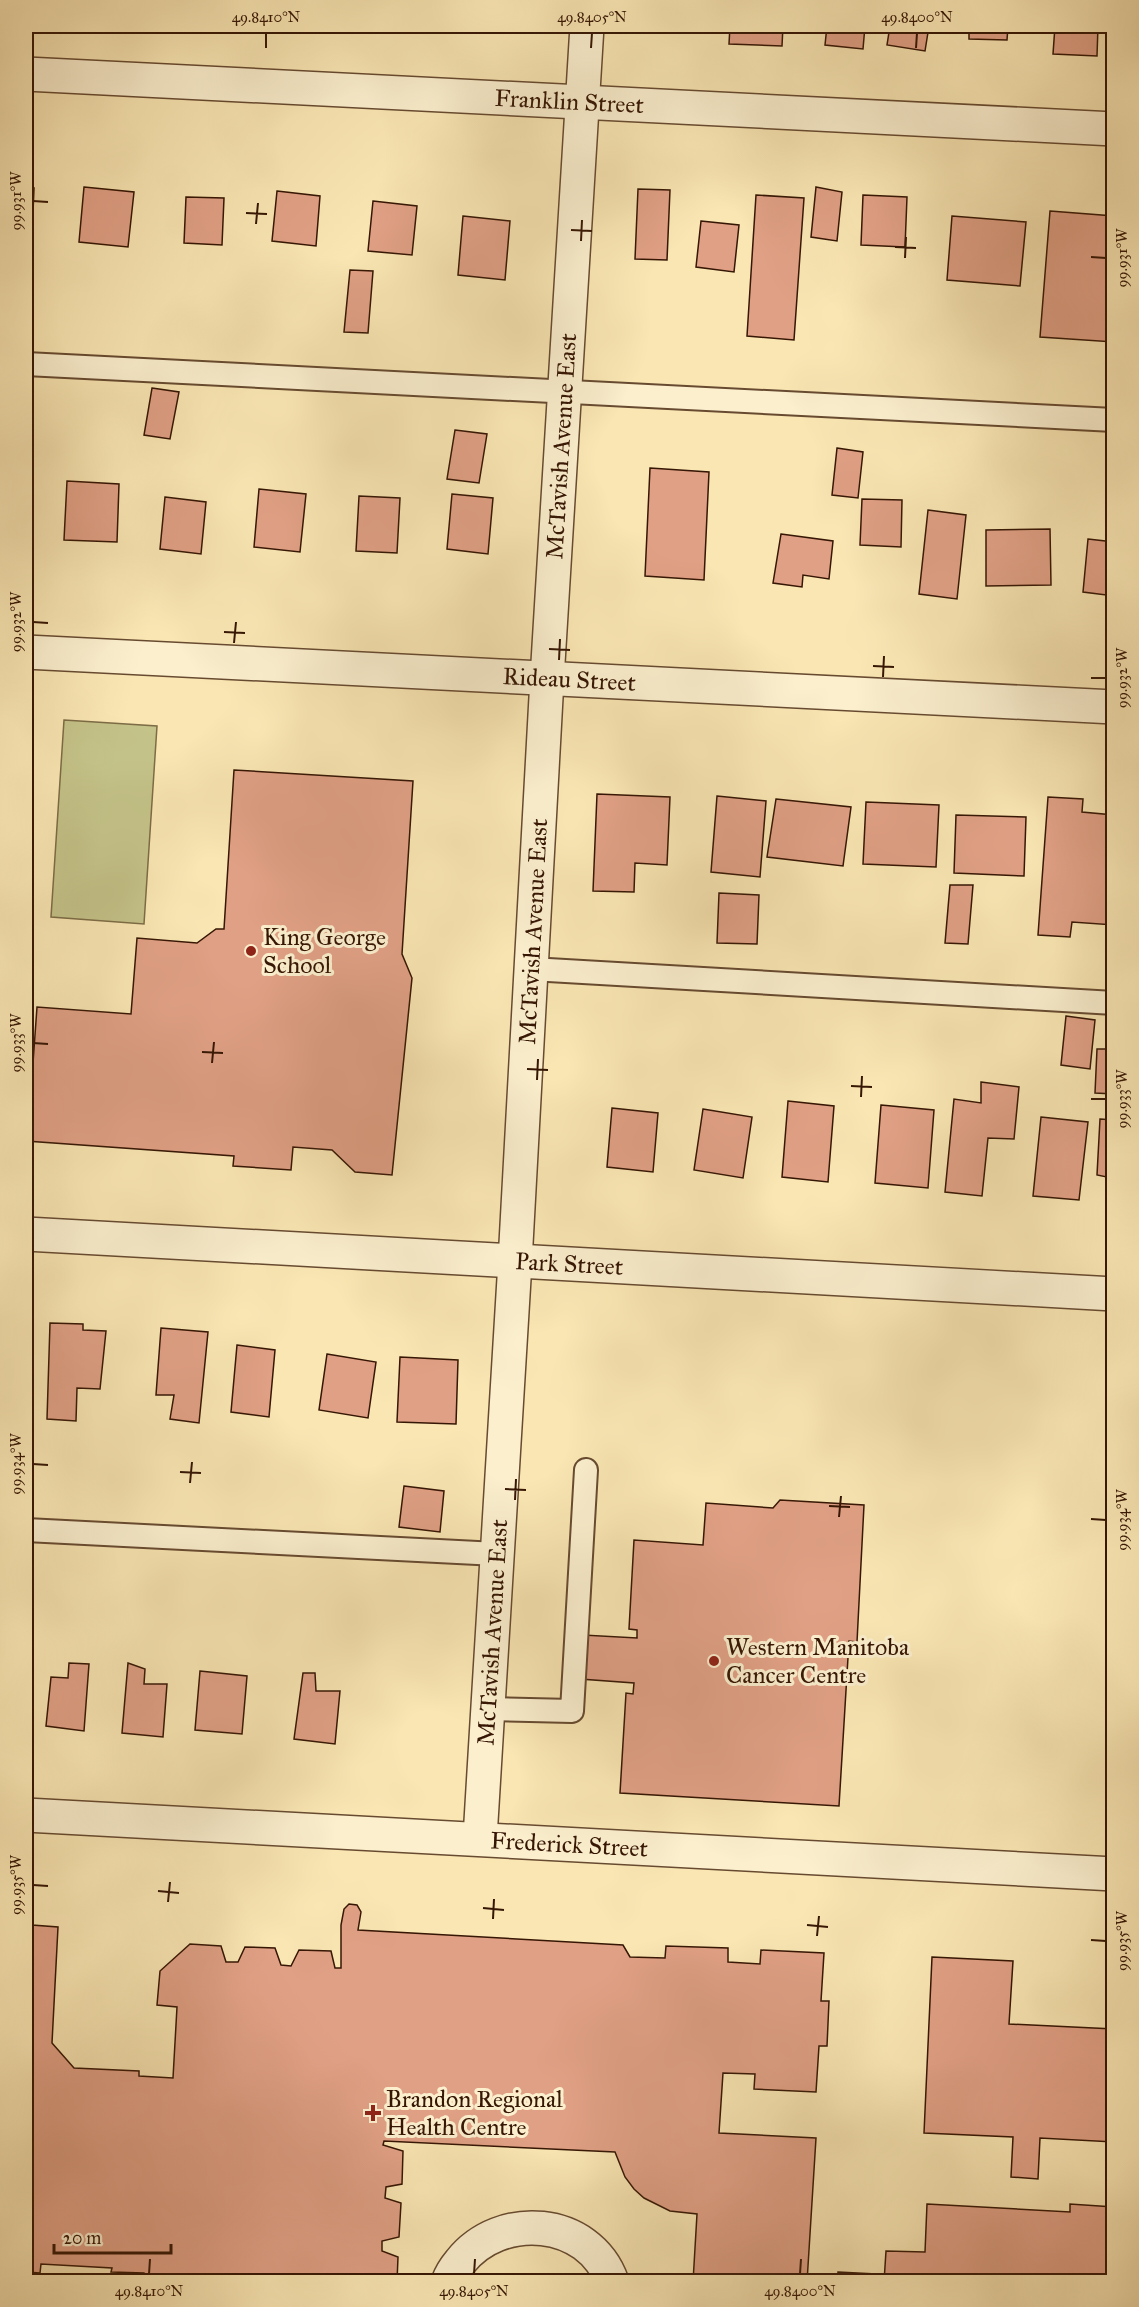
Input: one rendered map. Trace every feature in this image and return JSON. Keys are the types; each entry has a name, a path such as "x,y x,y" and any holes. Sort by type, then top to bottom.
{"street":[{"name":"McTavish Avenue East","path":"480,1838 587,26"},
{"name":"Franklin Street","path":"26,74 1113,129"},
{"name":"Rideau Street","path":"26,652 1113,707"},
{"name":"Park Street","path":"26,1234 1113,1294"},
{"name":"Frederick Street","path":"26,1815 1113,1874"},
{"path":"448,2282 450,2275 469,2251 494,2234 524,2227 554,2229 581,2242 604,2263 612,2282"}],"lane":[{"path":"26,363 1113,420"},
{"path":"531,969 1113,1003"},
{"path":"487,1709 572,1711 586,1470"},
{"path":"26,1530 497,1554"}],"shaded area":[{"path":"64,720 157,726 144,924 51,917"}],"building":[{"path":"643,26 688,26 688,30 643,28"},
{"path":"730,26 783,26 782,46 729,44"},
{"path":"827,26 865,26 863,49 825,45"},
{"path":"890,26 929,26 925,51 887,45"},
{"path":"969,26 1008,26 1007,40 969,39"},
{"path":"1055,26 1098,26 1097,56 1053,54"},
{"path":"26,187 34,188 32,237 26,237"},
{"path":"84,187 134,192 128,247 79,242"},
{"path":"816,187 842,192 837,241 811,237"},
{"path":"638,189 670,190 667,260 635,259"},
{"path":"277,191 320,196 316,246 272,241"},
{"path":"756,195 804,198 794,340 747,336"},
{"path":"863,195 907,197 905,247 861,245"},
{"path":"186,197 224,198 222,245 184,243"},
{"path":"373,201 417,206 412,255 368,251"},
{"path":"1050,211 1114,216 1114,342 1040,337"},
{"path":"463,216 510,221 505,280 458,275"},
{"path":"952,216 1026,222 1020,286 947,280"},
{"path":"701,221 739,225 734,272 696,267"},
{"path":"350,270 373,271 368,333 344,332"},
{"path":"152,388 179,392 170,439 144,435"},
{"path":"455,430 487,434 479,483 447,479"},
{"path":"837,448 863,452 858,498 832,495"},
{"path":"650,468 709,472 704,580 645,576"},
{"path":"67,481 119,484 117,542 64,540"},
{"path":"259,489 306,494 300,552 254,547"},
{"path":"452,494 493,498 488,554 447,549"},
{"path":"359,496 400,498 397,553 356,551"},
{"path":"165,497 206,502 201,554 160,549"},
{"path":"862,499 902,500 901,547 860,545"},
{"path":"928,510 966,515 957,599 919,594"},
{"path":"1050,529 1051,585 986,586 986,530"},
{"path":"781,534 833,541 829,579 803,575 802,587 773,583"},
{"path":"1088,539 1114,542 1114,596 1083,592"},
{"path":"234,770 413,781 402,954 412,978 392,1175 355,1172 332,1150 293,1147 291,1170 233,1166 234,1156 26,1141 26,1063 33,1063 37,1007 131,1014 137,938 197,943 216,929 224,929"},
{"path":"597,794 670,797 667,865 635,863 634,892 593,891"},
{"path":"717,796 766,801 760,877 711,872"},
{"path":"1048,797 1083,799 1082,812 1114,815 1114,925 1072,922 1070,937 1038,935"},
{"path":"776,799 851,807 843,866 767,857"},
{"path":"866,802 939,805 936,867 863,864"},
{"path":"956,815 1026,817 1024,876 954,873"},
{"path":"950,885 973,885 968,944 945,943"},
{"path":"719,893 759,895 757,944 717,943"},
{"path":"1066,1016 1095,1020 1090,1069 1061,1065"},
{"path":"1097,1049 1114,1049 1114,1094 1095,1093"},
{"path":"981,1082 1019,1087 1014,1139 988,1138 982,1196 945,1192 954,1099 981,1103"},
{"path":"788,1101 834,1106 828,1182 782,1177"},
{"path":"881,1105 934,1110 928,1188 875,1183"},
{"path":"612,1108 658,1113 653,1172 607,1167"},
{"path":"703,1109 752,1117 743,1178 694,1170"},
{"path":"1041,1117 1088,1122 1079,1200 1033,1196"},
{"path":"1100,1119 1114,1120 1114,1193 1111,1193 1112,1178 1097,1175"},
{"path":"50,1323 83,1324 83,1330 106,1331 100,1389 77,1388 76,1421 47,1419"},
{"path":"161,1328 208,1332 199,1423 170,1419 174,1395 156,1395"},
{"path":"237,1345 275,1350 269,1417 231,1412"},
{"path":"327,1354 376,1362 368,1418 319,1410"},
{"path":"400,1357 458,1360 456,1424 397,1422"},
{"path":"404,1486 444,1491 440,1532 399,1527"},
{"name":"Western Manitoba Cancer Centre","path":"780,1500 864,1505 857,1642 849,1641 839,1806 620,1793 626,1693 633,1694 634,1683 580,1679 583,1635 637,1638 637,1630 629,1629 634,1540 703,1545 706,1503 773,1508"},
{"path":"69,1663 89,1664 84,1731 46,1726 51,1677 68,1678"},
{"path":"128,1663 145,1669 144,1684 167,1684 163,1737 122,1733"},
{"path":"200,1671 247,1676 242,1734 195,1730"},
{"path":"303,1673 315,1673 316,1691 340,1691 335,1744 294,1739"},
{"name":"Brandon Regional Health Centre","path":"349,1904 357,1905 361,1912 358,1930 623,1945 630,1957 665,1958 666,1946 728,1948 728,1962 760,1964 761,1950 824,1953 821,2001 829,2001 827,2046 819,2046 816,2092 754,2089 755,2074 723,2073 719,2133 816,2138 807,2282 693,2282 697,2214 670,2211 644,2198 625,2177 615,2152 384,2141 383,2145 403,2151 402,2184 386,2187 385,2198 401,2203 399,2237 382,2241 382,2251 398,2257 397,2282 219,2282 219,2280 208,2279 207,2282 165,2282 164,2278 161,2278 160,2282 146,2282 144,2273 111,2272 112,2268 41,2264 40,2273 26,2272 26,1915 32,1915 32,1925 58,1927 52,2043 74,2068 139,2071 139,2076 173,2078 177,2007 157,2005 160,1971 190,1944 221,1946 226,1962 238,1962 245,1947 275,1948 281,1965 291,1966 299,1950 331,1951 335,1968 341,1968 341,1925 344,1909"},
{"path":"932,1957 1013,1961 1009,2024 1114,2029 1114,2142 1040,2138 1038,2179 1011,2177 1013,2137 924,2133"},
{"path":"927,2204 1070,2212 1070,2204 1114,2207 1114,2282 884,2282 886,2251 925,2252"},
{"path":"838,2272 876,2274 876,2282 837,2282"}],"place":[{"name":"King George School","path":"251,951"},
{"name":"Western Manitoba Cancer Centre","path":"714,1661"},
{"name":"Brandon Regional Health Centre","path":"373,2113"}]}
